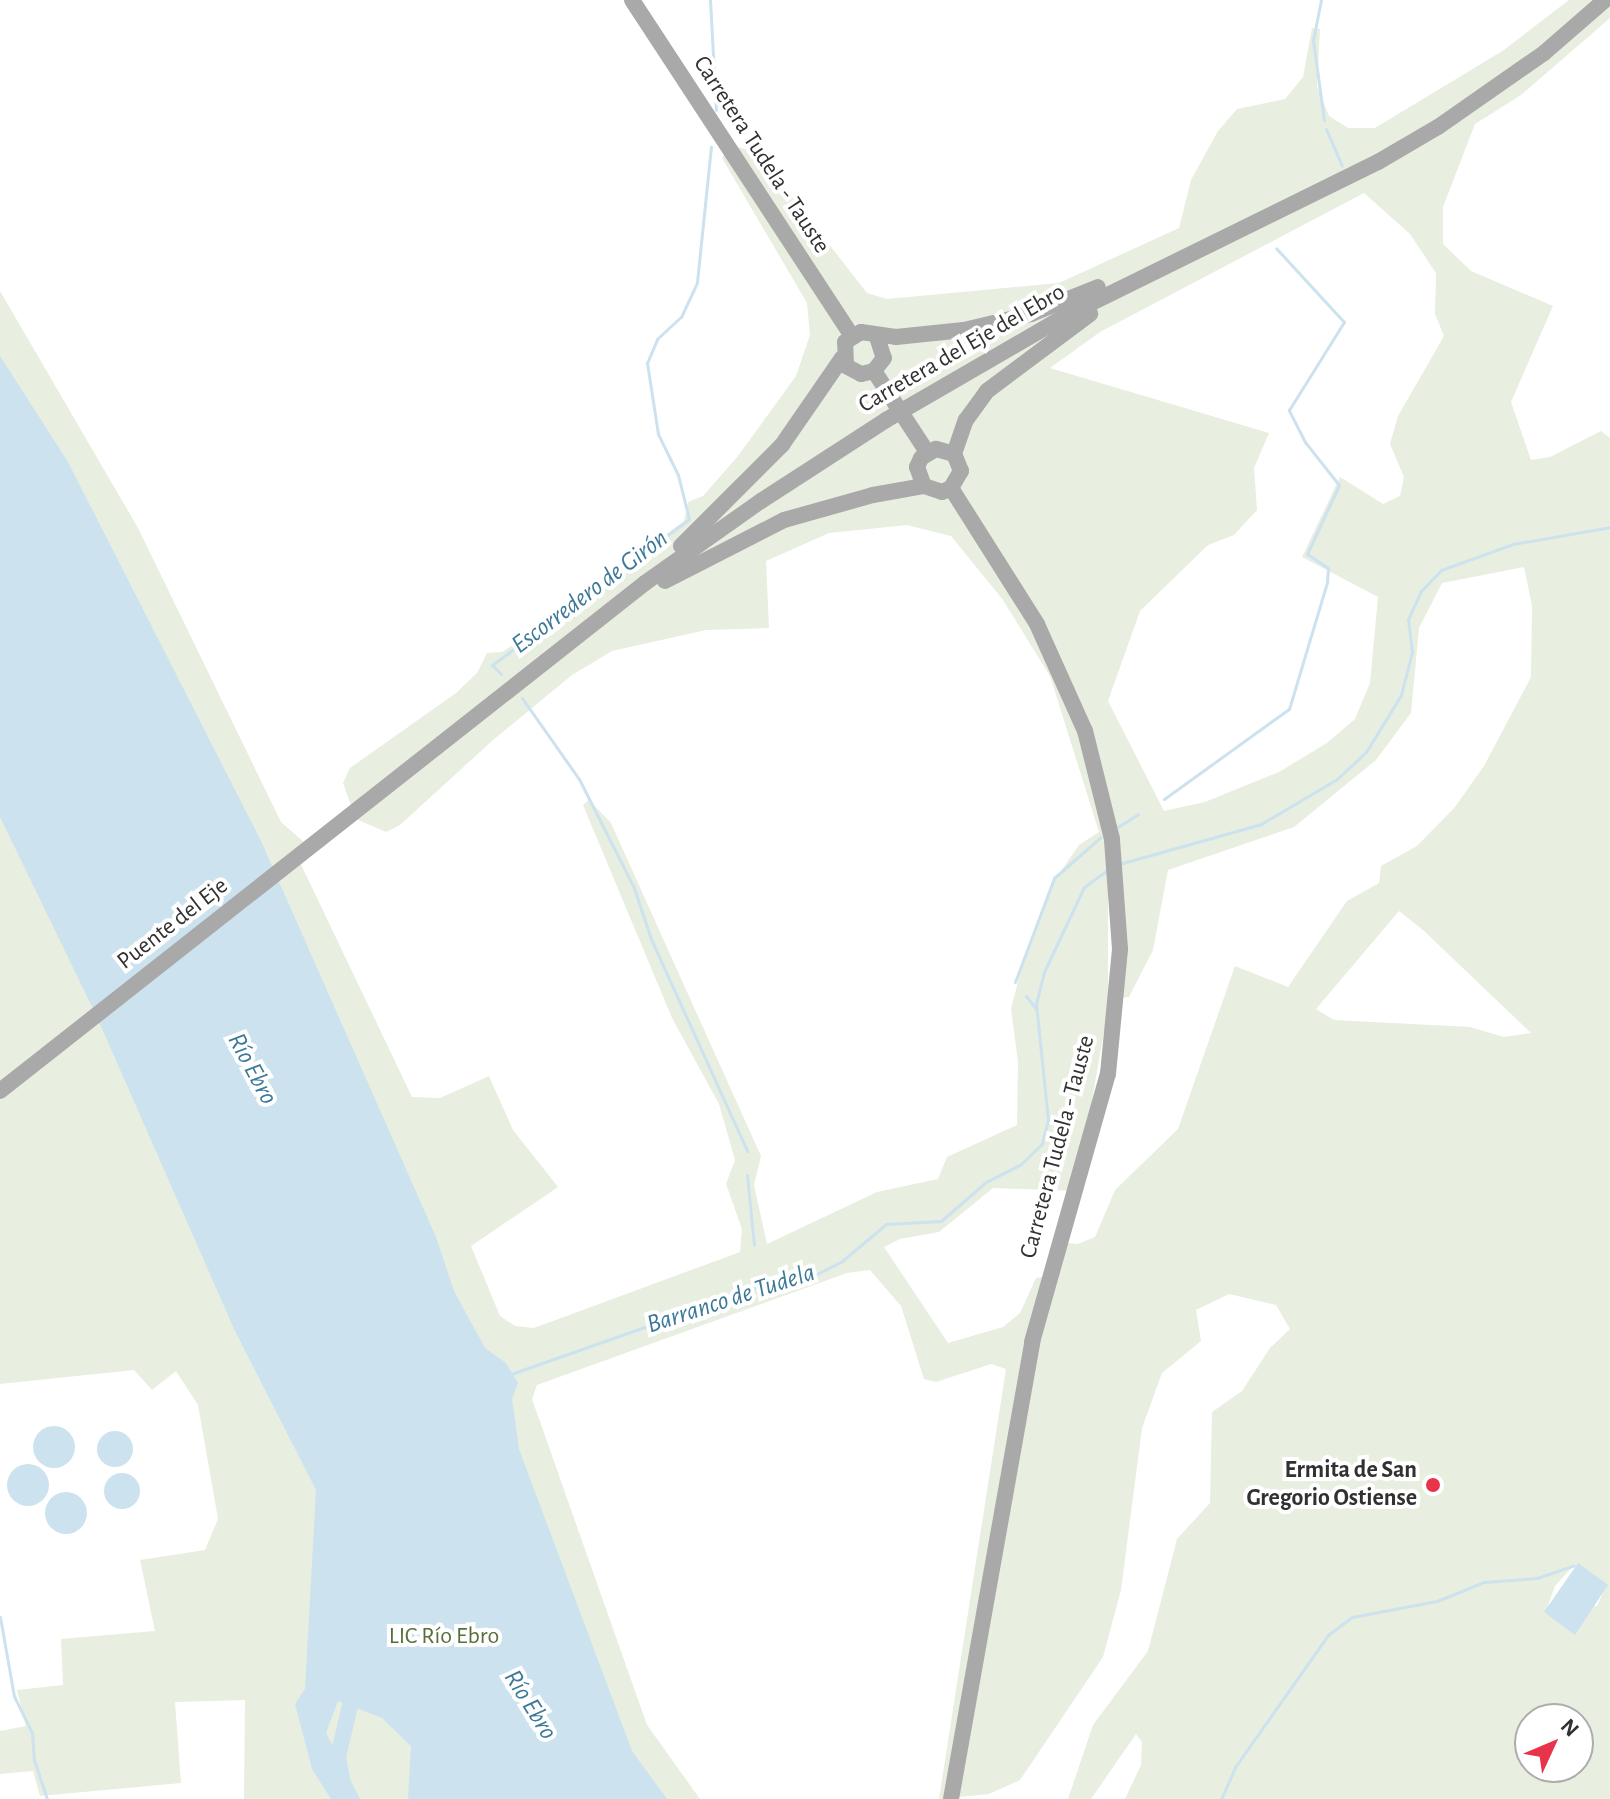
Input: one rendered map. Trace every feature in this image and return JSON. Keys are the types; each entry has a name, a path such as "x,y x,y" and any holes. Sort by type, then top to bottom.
{"main road":[{"name":"Carretera Tudela - Tauste","path":"632,0 851,335"},
{"name":"Carretera del Eje del Ebro","path":"376,795 554,655 748,510 886,420 1067,315 1438,127 1544,53 1605,0"},
{"path":"954,454 974,406 1032,352 1121,295 1295,202"},
{"path":"493,704 548,651 735,497 782,445 842,358 851,335 861,332 877,337 964,330 1031,314 1220,238"},
{"path":"877,337 884,352 878,377"},
{"path":"842,358 853,372 878,377 924,447"},
{"path":"554,655 736,540 832,505 924,486 942,492 951,488 961,471 954,454 945,449 924,447"},
{"path":"924,447 917,467 924,486"},
{"name":"Carretera Tudela - Tauste","path":"951,488 1037,624 1064,679 1100,780 1118,884 1120,949 1108,1074 1032,1342 951,1799"},
{"name":"Puente del Eje","path":"0,1091 376,795"}],"green space":[{"path":"1569,0 1610,0 1610,18 1521,95 1475,124 1443,207 1443,244 1471,271 1553,306 1511,402 1531,460 1550,457 1601,431 1610,438 1610,1799 1125,1799 1141,1765 1142,1742 1136,1734 1091,1799 1068,1799 1093,1725 1148,1651 1177,1539 1210,1503 1212,1412 1242,1391 1270,1348 1290,1329 1276,1305 1229,1294 1196,1310 1201,1341 1162,1373 1142,1428 1121,1590 1103,1657 1020,1780 989,1794 939,1799 1006,1369 991,1364 936,1382 924,1379 901,1306 870,1270 847,1273 537,1385 532,1399 647,1725 700,1799 244,1799 245,1700 175,1702 181,1783 40,1796 33,1771 0,1774 0,1731 26,1726 17,1690 63,1685 61,1639 155,1631 140,1560 205,1550 218,1519 198,1405 176,1371 152,1390 134,1370 0,1384 0,291 138,528 281,822 306,844 297,856 412,1097 440,1098 489,1076 513,1130 558,1187 471,1246 500,1316 515,1326 534,1328 740,1252 742,1229 726,1184 735,1160 719,1104 672,1018 583,805 589,800 611,823 761,1156 754,1185 767,1244 877,1192 938,1179 947,1157 1017,1125 1018,1062 1011,1009 1022,966 1052,884 1079,845 1099,832 1050,676 1003,600 951,536 907,525 829,533 766,561 769,628 706,630 612,651 572,675 493,740 400,825 386,832 347,815 353,811 343,783 350,768 456,693 477,673 487,653 502,652 523,639 684,521 688,502 703,496 738,456 796,376 810,335 807,303 722,158 730,145 757,152 867,293 887,299 1059,283 1179,228 1191,180 1218,131 1237,109 1285,99 1303,77 1312,28 1320,29 1317,86 1329,116 1348,128 1375,128 1504,50","holes":["1364,193 1410,234 1436,273 1435,314 1444,336 1398,416 1390,444 1404,477 1400,496 1383,504 1340,477 1302,557 1378,597 1370,683 1355,719 1327,743 1279,772 1205,802 1164,811 1108,701 1140,611 1208,545 1234,535 1257,510 1254,468 1269,433 1050,368 1100,332","1524,567 1532,606 1531,677 1484,766 1455,807 1417,846 1381,866 1379,883 1347,901 1288,987 1235,966 1178,1129 1115,1190 1095,1237 1078,1244 1055,1242 1048,1276 1036,1278 1020,1313 1003,1327 948,1343 884,1247 900,1239 939,1232 993,1188 1076,1191 1108,1009 1108,894 1115,933 1113,999 1129,997 1153,950 1168,870 1294,827 1376,760 1411,713 1419,628 1442,583","1399,911 1423,930 1531,1033 1504,1037 1470,1027 1334,1020 1316,1009","1575,1564 1606,1586 1597,1606 1545,1614 1555,1586"]}],"water":[{"name":"LIC Río Ebro","path":"0,356 68,462 261,841 436,1237 454,1291 485,1348 506,1363 518,1383 512,1399 519,1449 632,1751 667,1799 408,1799 411,1746 382,1718 338,1701 326,1733 360,1799 331,1799 312,1769 295,1704 305,1689 316,1490 235,1331 96,1015 0,817"},
{"path":"54,1426 69,1432 75,1447 69,1462 54,1468 39,1462 33,1447 39,1432"},
{"path":"115,1431 128,1436 133,1449 128,1462 115,1467 102,1462 97,1449 102,1436"},
{"path":"28,1464 43,1470 49,1485 43,1500 28,1506 13,1500 7,1485 13,1470"},
{"path":"122,1473 135,1478 140,1491 135,1504 122,1509 109,1504 104,1491 109,1478"},
{"path":"66,1492 81,1498 87,1513 81,1528 66,1534 51,1528 45,1513 51,1498"},
{"path":"1578,1563 1608,1585 1575,1635 1544,1612"}],"waterway":[{"name":"Escorredero de Girón","path":"710,0 716,110"},
{"path":"1321,0 1313,40 1324,120"},
{"path":"1326,129 1342,166"},
{"name":"Escorredero de Girón","path":"501,674 492,665 689,519 678,475 658,434 647,363 657,339 681,317 697,282 711,147"},
{"path":"1164,799 1289,709 1327,582 1328,568 1307,554 1339,485 1305,442 1289,410 1344,322 1276,248"},
{"name":"Barranco de Tudela","path":"1119,864 1261,824 1337,779 1366,752 1401,695 1412,652 1408,619 1421,591 1441,570 1513,544 1610,527"},
{"name":"Escorredero de Girón","path":"522,698 579,779 634,888 651,939 747,1151"},
{"path":"1116,828 1138,814"},
{"path":"1015,982 1054,878 1101,837"},
{"name":"Barranco de Tudela","path":"511,1374 767,1284 813,1276 842,1261 886,1224 941,1221 986,1182 1021,1164 1042,1144 1048,1120 1036,1004 1044,972 1084,887 1109,869"},
{"path":"1026,996 1036,1009"},
{"name":"Escorredero de Girón","path":"747,1175 754,1245"},
{"path":"1221,1799 1235,1767 1328,1635 1352,1617 1437,1601 1484,1582 1537,1578 1574,1565"},
{"path":"0,1617 14,1696 32,1733 34,1760 47,1799"},
{"name":"Río Ebro","path":"346,1799 338,1757 355,1684"}],"place":[{"name":"Ermita de San Gregorio Ostiense","path":"1433,1485"}]}
